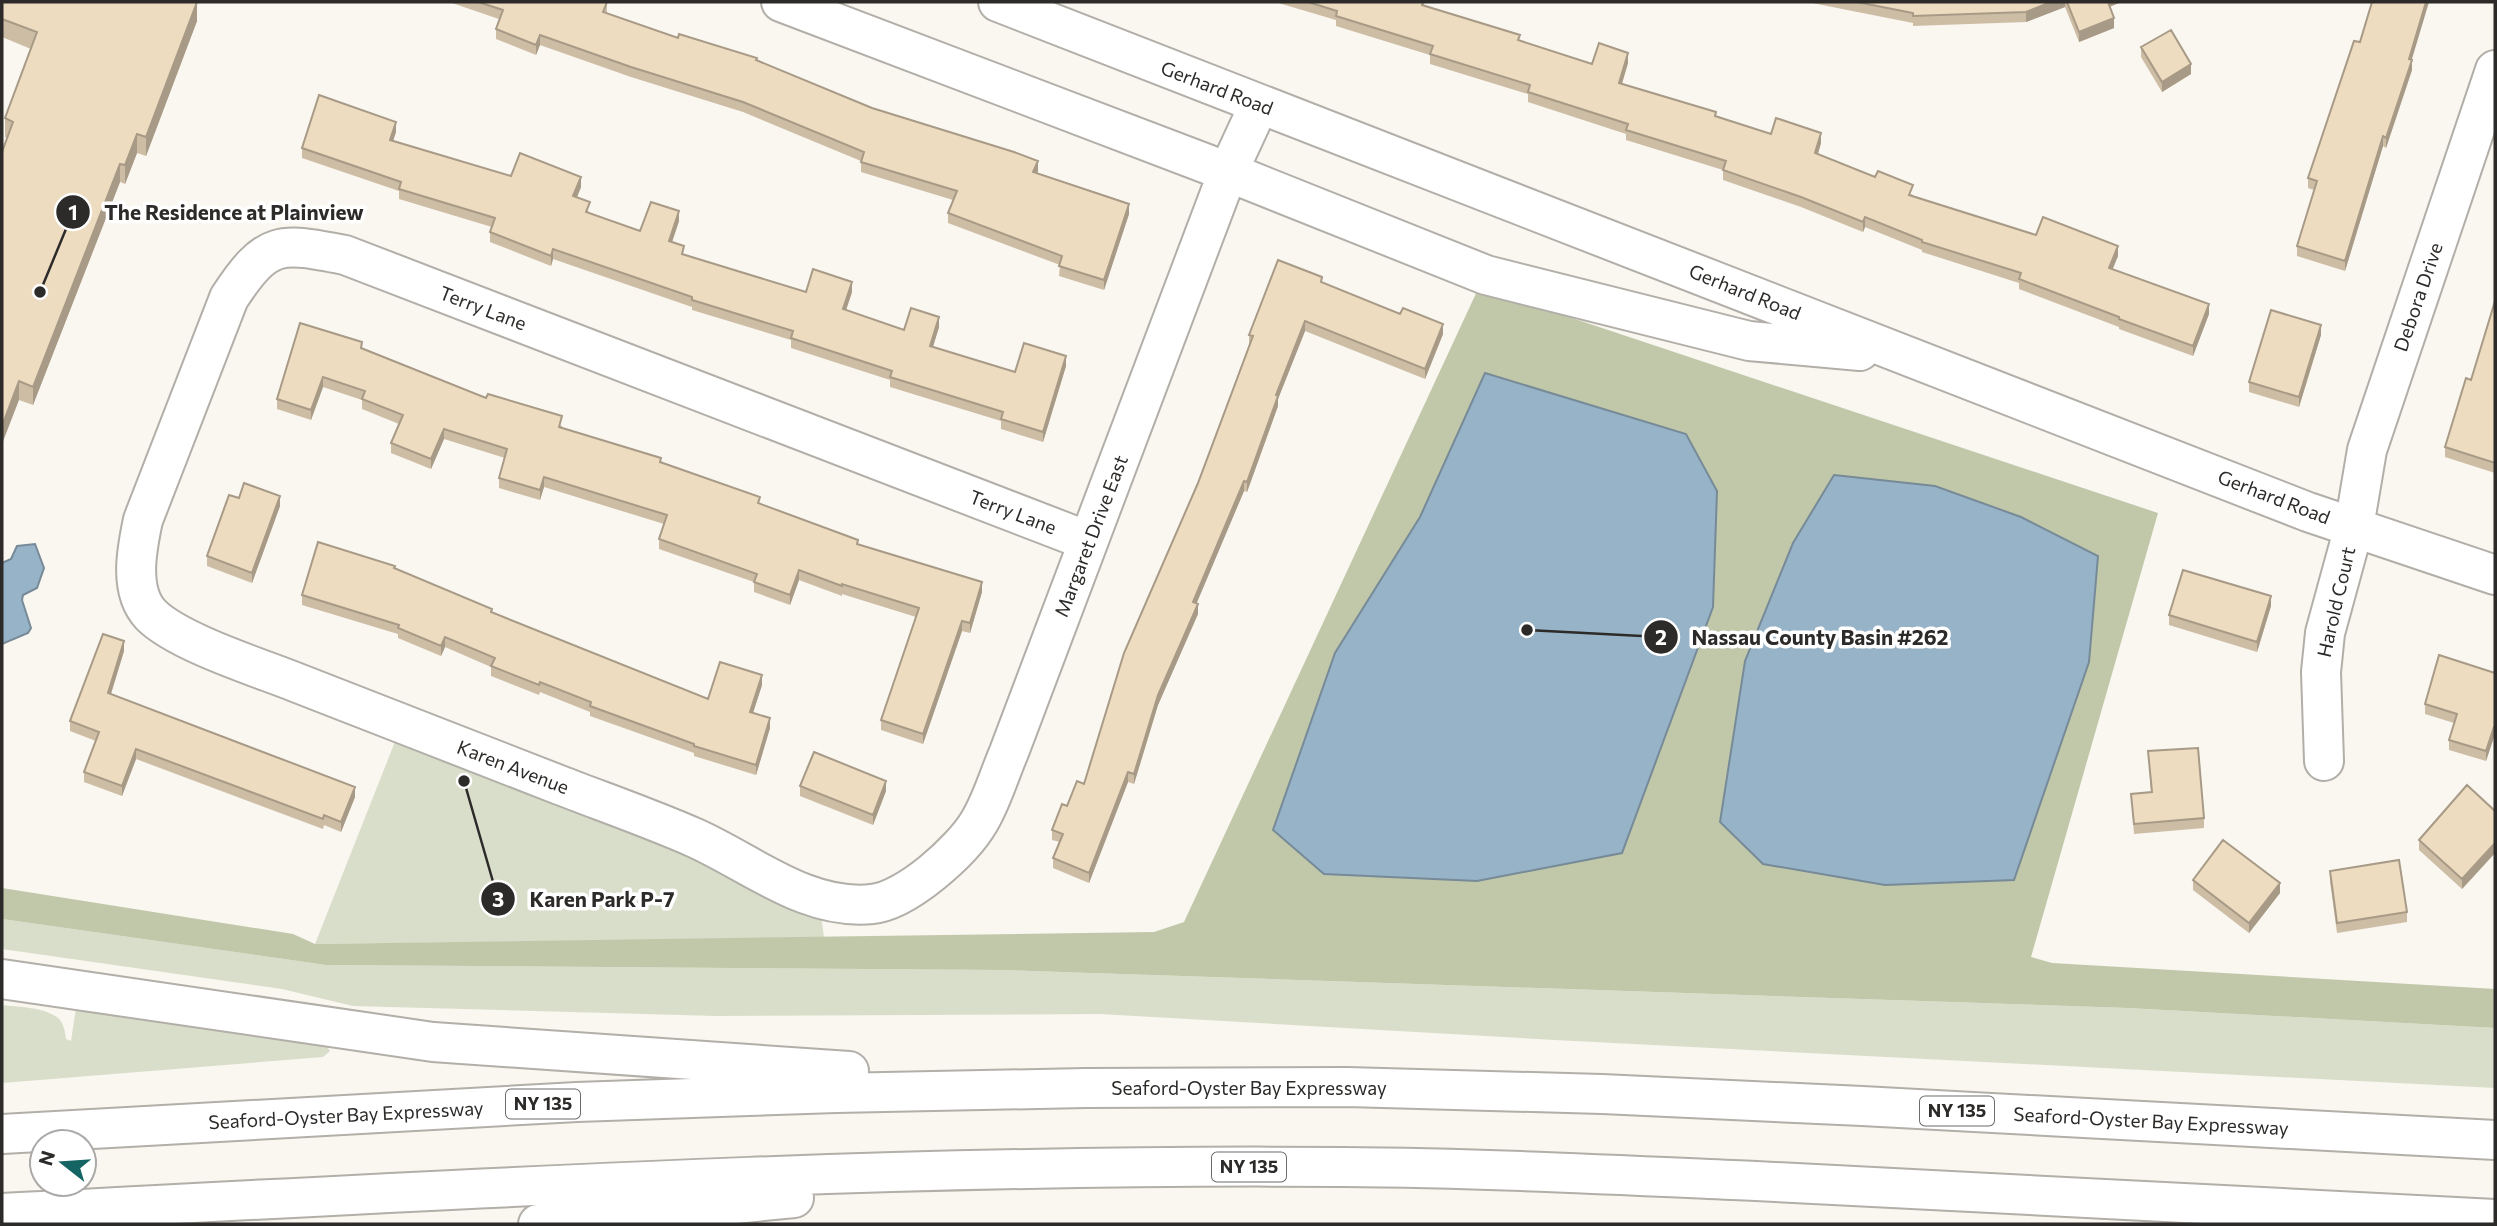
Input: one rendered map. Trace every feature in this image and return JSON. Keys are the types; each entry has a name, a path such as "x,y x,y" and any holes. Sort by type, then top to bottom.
{"main road":[{"path":"781,2 1228,172 1486,275 1749,341 1904,356"},
{"name":"Gerhard Road","path":"998,2 1703,274 1904,356 2119,436 2308,512 2495,575"},
{"name":"Debora Drive","path":"2354,527 2367,450 2495,70"},
{"name":"Margaret Drive East","path":"855,904 875,904 913,888 950,858 979,823 1009,751 1228,172 1259,104"},
{"name":"Terry Lane","path":"170,630 149,613 139,588 135,556 144,520 229,298 247,270 270,251 298,245 345,255 1088,541"},
{"name":"Harold Court","path":"2325,761 2322,672 2325,633 2354,527"},
{"name":"Karen Avenue","path":"170,630 695,838 819,899 855,904"},
{"path":"2,979 433,1042 1084,1088"},
{"name":"Seaford-Oyster Bay Expressway","path":"2,1134 577,1102 1084,1088 1347,1087 1589,1094 2495,1140"},
{"name":"NY 135","path":"2,1213 580,1182 1085,1168 1346,1167 1599,1174 2495,1219"},
{"path":"538,1224 1085,1168"}],"green space":[{"path":"1479,287 2158,513 2031,957 2052,963 2495,989 2495,1028 2128,1008 1002,970 326,965 2,919 2,888 293,934 315,944 1154,932 1184,922","holes":["1485,373 1324,874 1420,517","1935,486 2021,517 2097,556"]},
{"path":"402,724 819,899 824,938 315,944"},
{"path":"2,919 326,965 1002,970 2128,1008 2495,1028 2495,1088 1100,1014 717,1016 353,1006 282,989 2,949"},
{"path":"2,1005 31,1008 52,1014 60,1020 66,1039 71,1041 76,1008 326,1045 330,1051 323,1057 2,1083"}],"water":[{"path":"1485,373 1686,434 1717,491 1713,607 1622,853 1477,881 1324,874 1273,830 1335,653 1420,517"},
{"path":"1834,475 1935,486 2021,517 2098,556 2089,662 2014,880 1885,885 1763,864 1720,822 1745,661 1793,543"},
{"path":"35,544 44,568 37,588 23,595 22,600 31,628 28,633 2,644 2,563 11,559 17,546"}],"building":[{"path":"2,2 197,2 146,137 137,134 125,165 120,164 33,387 19,381 2,426 2,152 13,122 5,118 37,32 2,19"},
{"path":"478,2 607,2 603,12 678,38 679,34 757,58 756,60 872,108 1038,161 1033,172 1129,204 1104,280 1059,266 1062,256 948,213 957,191 861,162 864,152 743,102 540,35 536,45 496,29 503,10"},
{"path":"1308,2 1423,2 1422,5 1520,35 1518,40 1592,64 1599,43 1628,53 1619,83 1716,112 1715,116 1771,134 1776,118 1821,133 1815,153 1875,177 1878,171 1913,185 1909,195 2036,235 2043,217 2118,246 2109,268 2209,304 2193,346 2019,279 2021,273 1922,242 1865,217 1863,222 1723,170 1726,161 1626,130 1628,124 1528,92 1530,85 1430,54 1433,46 1336,16 1337,11"},
{"path":"1857,2 2051,2 2026,12 1913,16 1913,13"},
{"path":"2067,2 2108,2 2114,18 2079,32"},
{"path":"2372,2 2426,2 2409,59 2412,60 2386,138 2383,136 2345,261 2297,246 2317,181 2308,178 2354,41 2360,42"},
{"path":"2171,30 2191,64 2162,82 2141,47"},
{"path":"319,95 396,122 390,140 511,176 520,153 581,177 573,196 590,202 586,212 640,231 651,202 679,211 669,241 684,246 682,254 806,292 813,269 852,282 843,309 904,330 911,308 939,317 930,346 1015,372 1024,343 1066,356 1043,432 1001,419 1003,412 890,377 892,371 791,338 793,331 692,300 692,297 553,249 551,256 490,232 495,218 399,189 401,182 302,148"},
{"path":"1278,260 1322,277 1321,282 1400,314 1403,308 1443,324 1425,369 1305,321 1276,395 1278,396 1247,482 1244,481 1193,602 1198,604 1158,695 1134,774 1128,772 1089,873 1053,858 1063,834 1052,830 1062,804 1067,806 1077,781 1084,784 1124,653 1198,483 1253,336 1249,335"},
{"path":"2495,301 2495,463 2445,447 2466,378 2471,380"},
{"path":"2271,310 2321,325 2299,397 2249,382"},
{"path":"300,323 362,342 361,348 486,398 488,394 562,416 559,427 661,458 660,462 760,497 758,503 858,540 857,544 982,582 970,623 962,621 923,734 881,720 919,608 842,586 799,570 790,595 754,582 757,574 659,539 667,515 544,477 540,490 499,478 507,449 444,429 431,459 391,443 403,415 362,399 365,391 323,377 311,410 277,399"},
{"path":"244,483 280,496 252,573 207,556 229,495 239,498"},
{"path":"318,542 395,566 394,568 492,609 491,612 708,699 720,662 762,675 750,712 770,718 756,765 694,746 590,706 591,702 491,666 495,658 445,637 441,646 398,628 399,625 302,595"},
{"path":"2183,570 2271,596 2257,642 2169,615"},
{"path":"103,634 124,641 108,693 355,787 341,822 324,815 323,819 136,749 122,786 84,772 99,732 70,721"},
{"path":"2439,655 2495,673 2495,727 2486,751 2449,740 2457,714 2425,704"},
{"path":"2198,748 2204,818 2134,824 2131,794 2152,792 2148,751"},
{"path":"814,752 886,781 873,815 800,786"},
{"path":"2467,785 2495,811 2495,843 2462,879 2419,840"},
{"path":"2223,840 2280,883 2249,923 2193,880"},
{"path":"2399,860 2407,912 2337,923 2330,871"}],"place":[{"name":"The Residence at Plainview","path":"40,292"},
{"name":"Nassau County Basin #262","path":"1527,630"},
{"name":"Karen Park P-7","path":"464,781"}]}
